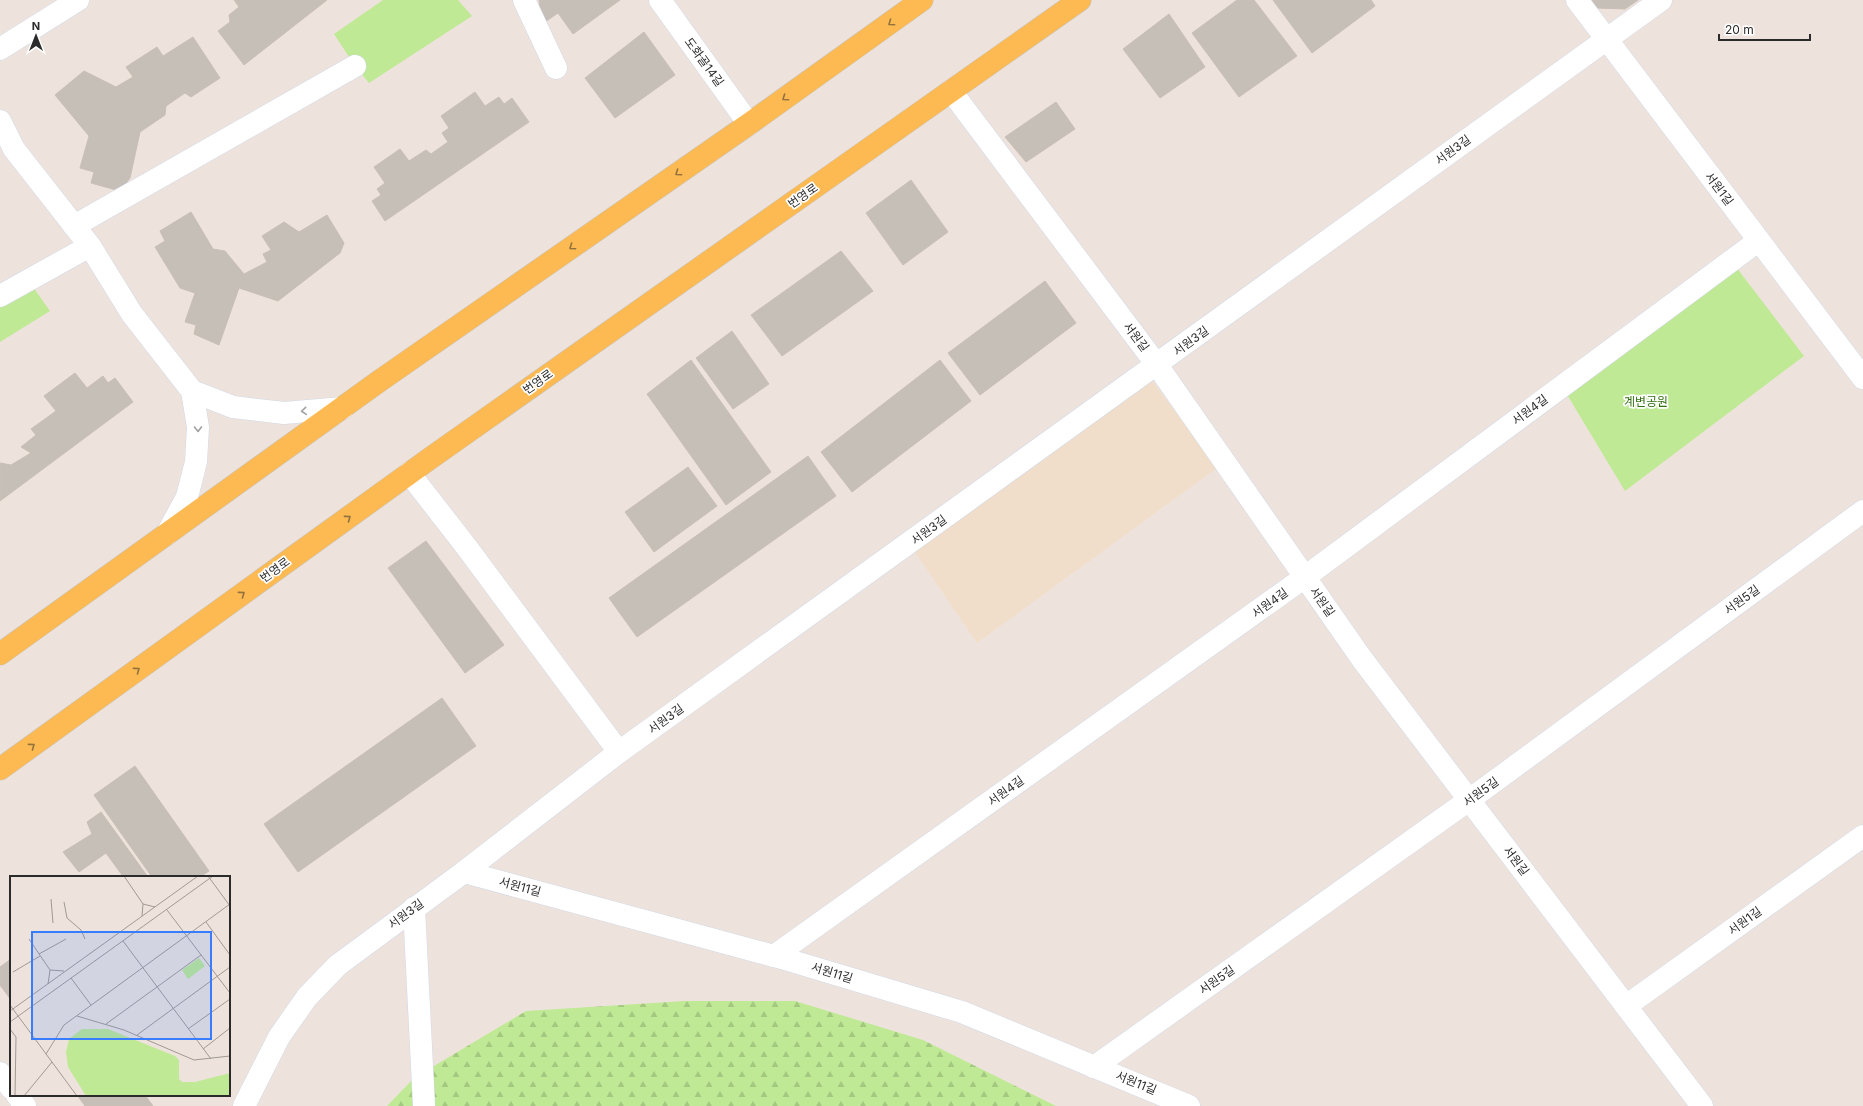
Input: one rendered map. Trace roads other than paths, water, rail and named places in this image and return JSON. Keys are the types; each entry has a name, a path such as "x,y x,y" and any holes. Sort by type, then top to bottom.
{"main road":[{"path":"0,654 343,408 749,124 922,0"},
{"name":"번영로","path":"0,769 410,473 1080,0"}],"street":[{"path":"0,49 78,0"},
{"path":"524,0 556,68"},
{"name":"도화골14길","path":"660,0 749,124"},
{"name":"서원1길","path":"1576,0 1863,378"},
{"name":"서원3길","path":"244,1106 279,1037 307,997 338,964 464,872 619,752 1661,0"},
{"path":"74,226 355,66"},
{"name":"서원길","path":"951,91 1157,365 1362,659 1702,1106"},
{"path":"0,122 14,149 90,246 132,314 192,391 198,427 196,462 187,497 167,534"},
{"name":"서원4길","path":"774,956 1305,578 1758,241"},
{"path":"0,296 90,246"},
{"path":"192,391 233,407 284,413 343,408"},
{"path":"410,473 619,752"},
{"name":"서원5길","path":"1094,1066 1469,800 1863,511"},
{"name":"서원1길","path":"1626,1006 1863,836"},
{"name":"서원11길","path":"464,872 774,956 962,1012 1189,1106"},
{"path":"414,908 424,1106"},
{"path":"0,1073 10,1087"},
{"path":"18,1096 25,1106"}],"park label":[{"name":"계변공원","path":"1646,402"}]}
